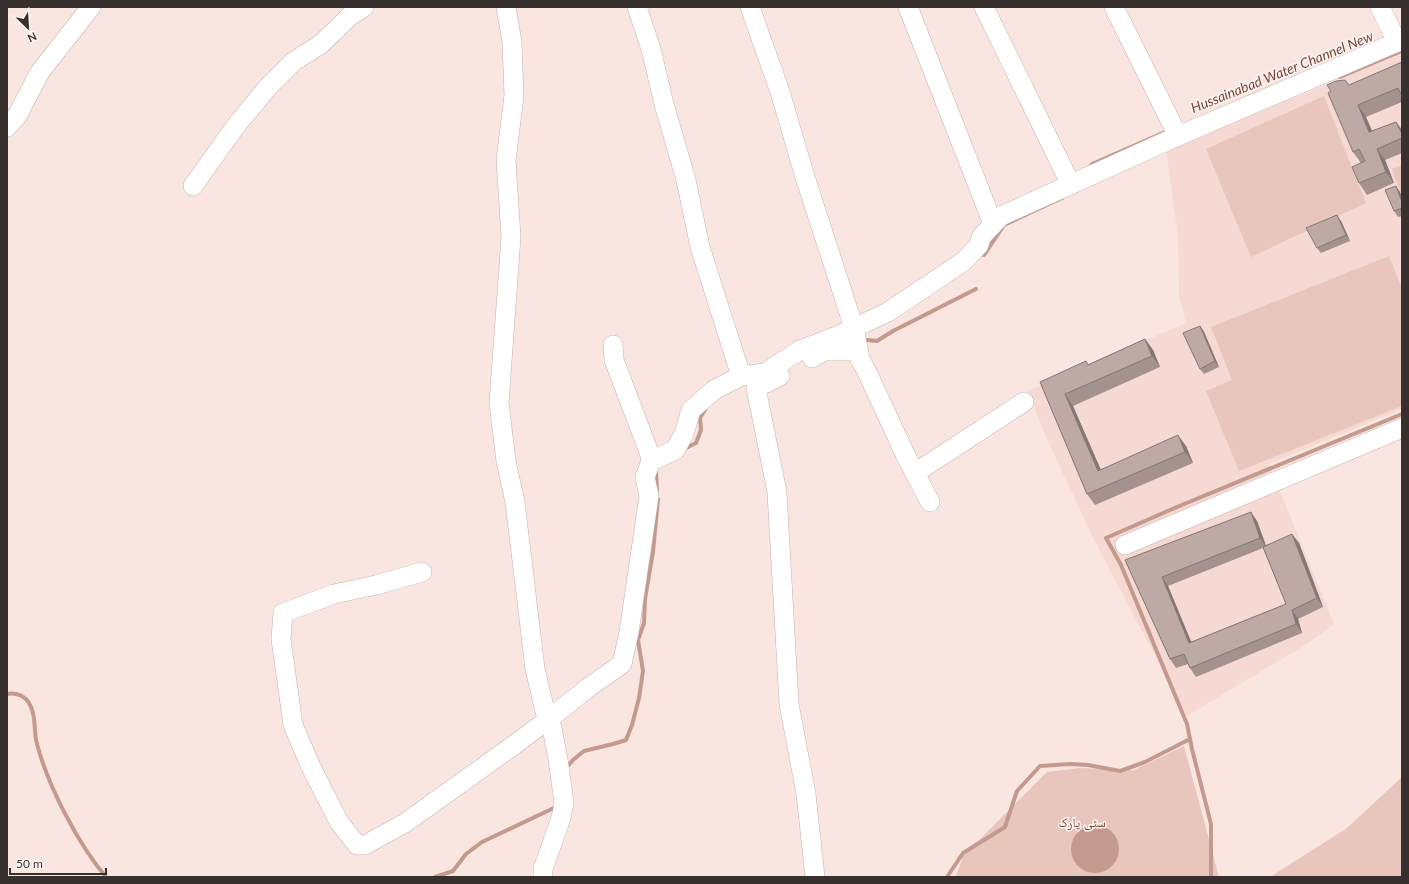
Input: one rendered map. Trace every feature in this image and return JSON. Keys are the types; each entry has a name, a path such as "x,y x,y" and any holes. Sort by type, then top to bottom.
{"street":[{"path":"7,128 17,116 40,72 91,7"},
{"path":"193,186 235,127 268,87 293,62 321,44 350,16 364,7"},
{"path":"506,7 512,42 514,96 506,160 511,237 500,403 506,461 515,502 536,669 545,712 550,718 564,803 561,818 543,868 543,877"},
{"path":"637,7 651,49 664,104 686,180 700,247 741,376"},
{"path":"750,7 780,92 805,177 854,328 859,354 905,454 930,502"},
{"path":"908,7 993,224"},
{"path":"984,7 1071,185"},
{"path":"1114,7 1178,136"},
{"path":"651,461 675,450 684,434 691,410 714,390 741,376 765,373 800,350 854,328 888,312 964,261 979,245 981,237 1001,216 1178,136 1399,41 1380,7"},
{"path":"422,572 376,585 334,594 283,613 281,639 293,725 310,767 339,822 357,845 365,845 405,823 550,718 588,687 622,664 629,632 649,496 645,477 651,461 614,360 613,345"},
{"path":"815,877 806,794 789,704 777,492 756,388 790,371 824,351 853,351 859,354"},
{"path":"915,473 1024,402"},
{"path":"1125,545 1402,428"}],"shaded area":[{"path":"1402,54 1402,409 1269,464 1334,624 1310,642 1187,716 1093,538 1043,430 1028,391 1186,323 1179,296 1178,236 1166,150"},
{"path":"1095,825 1104,827 1112,832 1117,840 1119,849 1117,858 1112,866 1104,871 1095,873 1086,871 1078,866 1073,858 1071,849 1073,840 1078,832 1086,827"}],"green space":[{"path":"1324,96 1366,203 1251,257 1206,149"},
{"path":"1402,165 1402,196 1392,169"},
{"path":"1389,256 1402,289 1402,406 1239,471 1206,391 1232,380 1211,327"},
{"name":"سٹی پارک","path":"1184,746 1219,877 956,877 963,856 1047,772 1079,768 1134,770"},
{"path":"1402,777 1402,877 1270,877 1347,828"}],"building":[{"path":"1402,62 1402,96 1398,88 1358,105 1369,132 1396,122 1402,134 1402,138 1377,149 1386,172 1359,183 1352,167 1365,161 1359,149 1353,152 1328,93 1331,91 1327,85 1336,81 1345,80 1349,85"},
{"path":"1396,186 1402,202 1402,208 1394,211 1385,190"},
{"path":"1337,215 1346,235 1317,248 1306,228"},
{"path":"1200,326 1215,361 1200,369 1183,333"},
{"path":"1145,339 1152,356 1065,394 1098,471 1178,435 1185,452 1087,494 1040,382 1086,361 1088,365"},
{"path":"1251,512 1260,538 1162,577 1189,643 1286,604 1263,547 1292,534 1317,598 1292,610 1296,624 1190,668 1184,654 1170,659 1125,560"}],"waterway":[{"path":"1340,77 1402,51"},
{"name":"Hussainabad Water Channel New","path":"1090,167 1092,164 1165,132"},
{"name":"Hussainabad Water Channel New","path":"984,255 1004,225 1062,198"},
{"name":"Hussainabad Water Channel New","path":"867,340 877,341 893,331 976,289"},
{"name":"Hussainabad Water Channel New","path":"684,449 696,443 701,430 700,418 706,408"},
{"path":"1211,877 1211,824 1187,724 1121,565 1106,538 1402,414"},
{"name":"Hussainabad Water Channel New","path":"656,472 657,491"},
{"name":"Hussainabad Water Channel New","path":"566,768 584,751 626,740 632,725 639,698 643,671 638,640 644,623 645,599 653,552 658,499"},
{"name":"Hussainabad Water Channel New","path":"7,694 20,695 26,699 30,705 34,719 37,744 48,778 65,814 95,864 106,877"},
{"path":"947,877 963,853 1005,827 1017,791 1040,766 1070,764 1088,765 1120,771 1145,762 1190,739"},
{"name":"Hussainabad Water Channel New","path":"435,877 453,871 466,854 482,842 558,806"}]}
